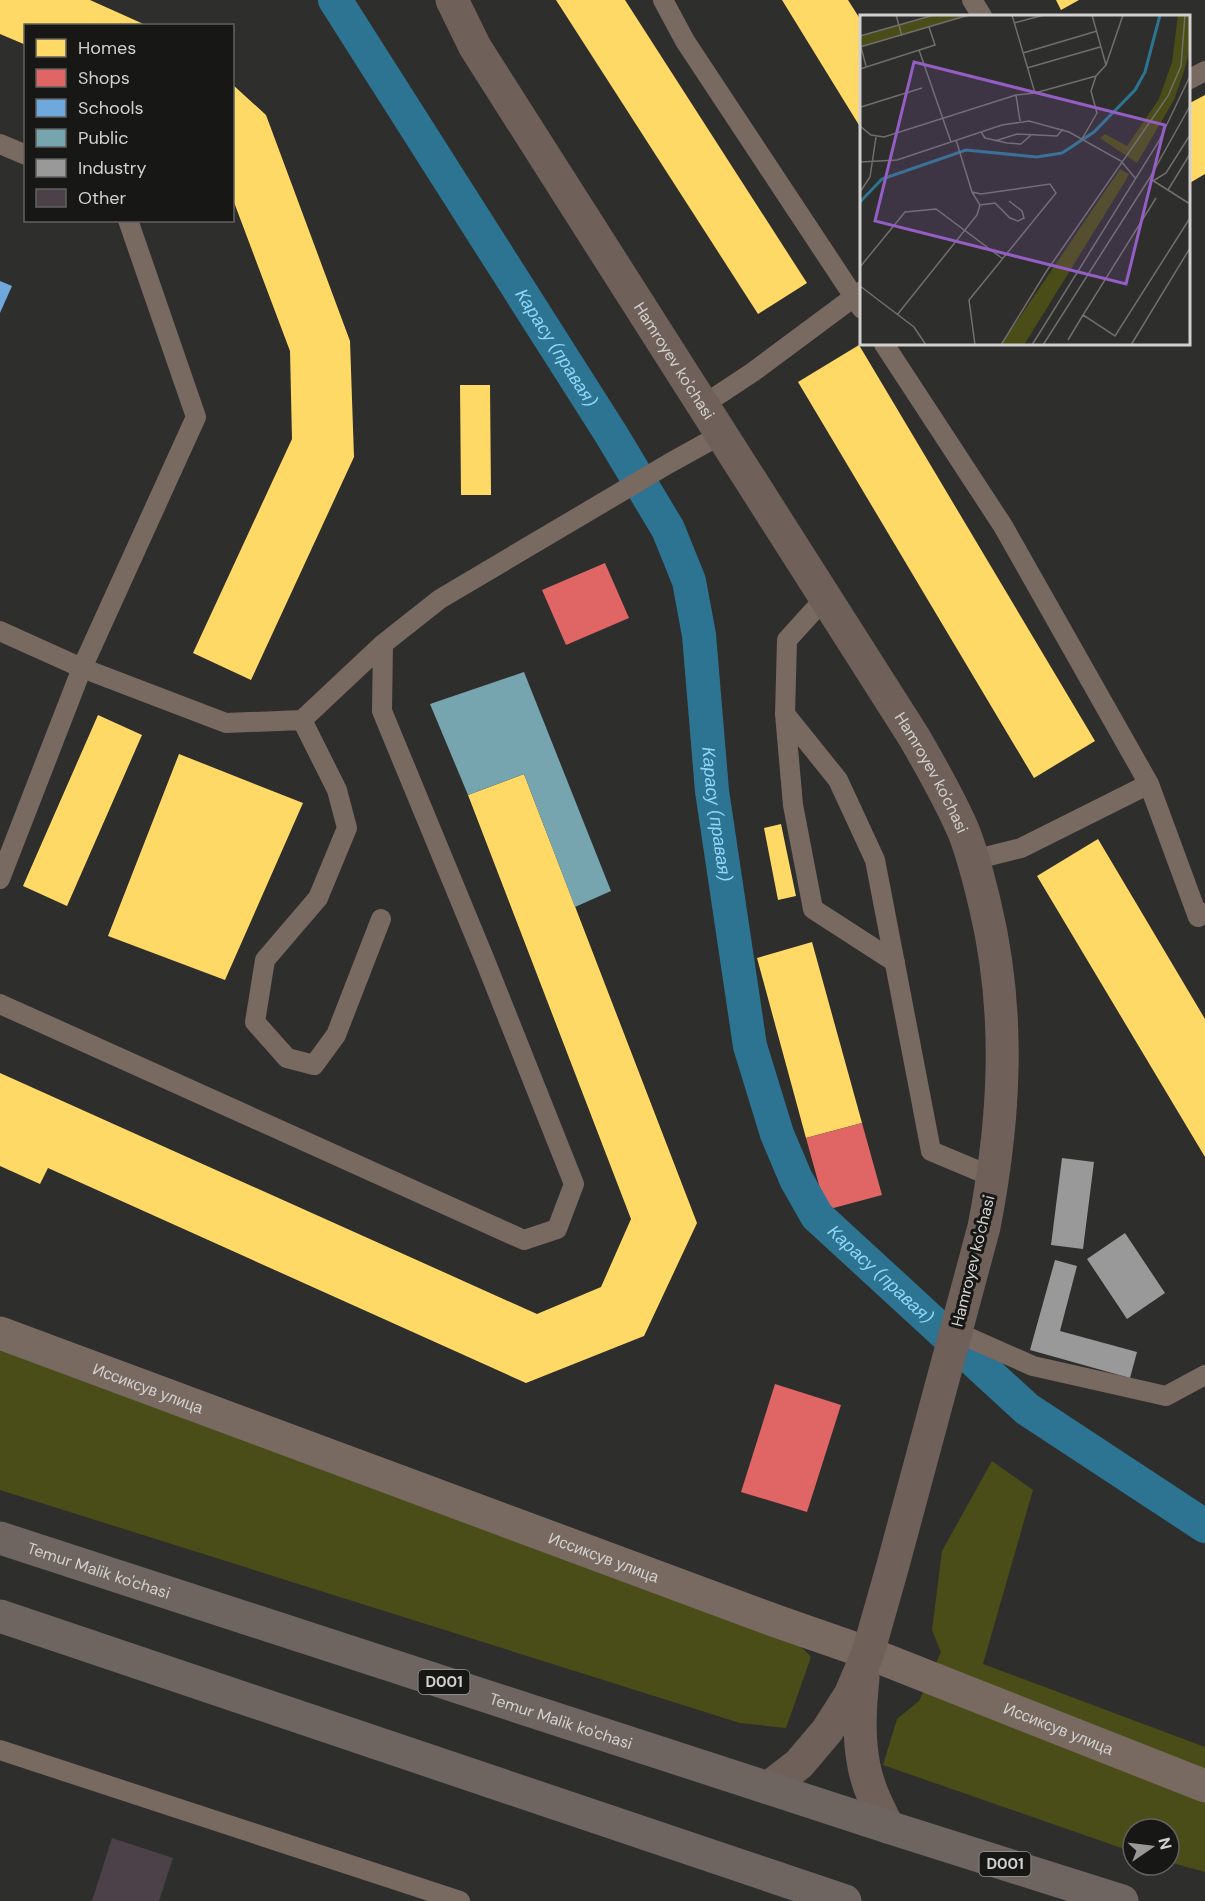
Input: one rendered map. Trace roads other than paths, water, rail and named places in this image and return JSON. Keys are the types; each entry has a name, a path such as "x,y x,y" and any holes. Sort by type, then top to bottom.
{"highway":[{"name":"Temur Malik ko'chasi","path":"0,1538 1122,1901"},
{"path":"0,1616 790,1893 845,1901"}],"main road":[{"name":"Hamroyev ko'chasi","path":"452,0 475,47 826,597 942,785 964,832 990,925 1003,1026 1000,1127 993,1178 984,1227 868,1653 861,1698 861,1744 864,1766 870,1787 888,1827"},
{"name":"Hamroyev ko'chasi","path":"768,1788 799,1764 827,1731 850,1695 868,1653"}],"street":[{"name":"Иссиксув улица","path":"0,1333 868,1653 1205,1786"}],"lane":[{"path":"663,0 685,41 859,299 703,405"},
{"path":"972,0 981,15"},
{"path":"1190,80 1205,71"},
{"path":"0,144 24,154"},
{"path":"0,879 82,669 196,417 129,222"},
{"path":"885,345 1003,526 1149,784 1202,920"},
{"path":"0,631 82,669 226,723 302,720 383,644 440,599 722,434"},
{"path":"826,597 787,640 785,714 794,805 813,909 895,962"},
{"path":"0,1004 524,1240 557,1228 574,1184 382,711 383,644"},
{"path":"785,714 838,780 876,860 931,1151 993,1178"},
{"path":"302,720 337,790 347,828 318,898 265,960 255,1022 286,1058 314,1065 336,1035 381,919"},
{"path":"973,860 1021,848 1149,784"},
{"path":"956,1332 1033,1366 1166,1396 1205,1375"},
{"path":"0,1750 460,1901"}],"waterway":[{"name":"Карасу (правая)","path":"335,0 611,434 668,529 689,581 699,635 712,791 750,1046 777,1134 796,1179 817,1216 1027,1409 1205,1526"}]}
